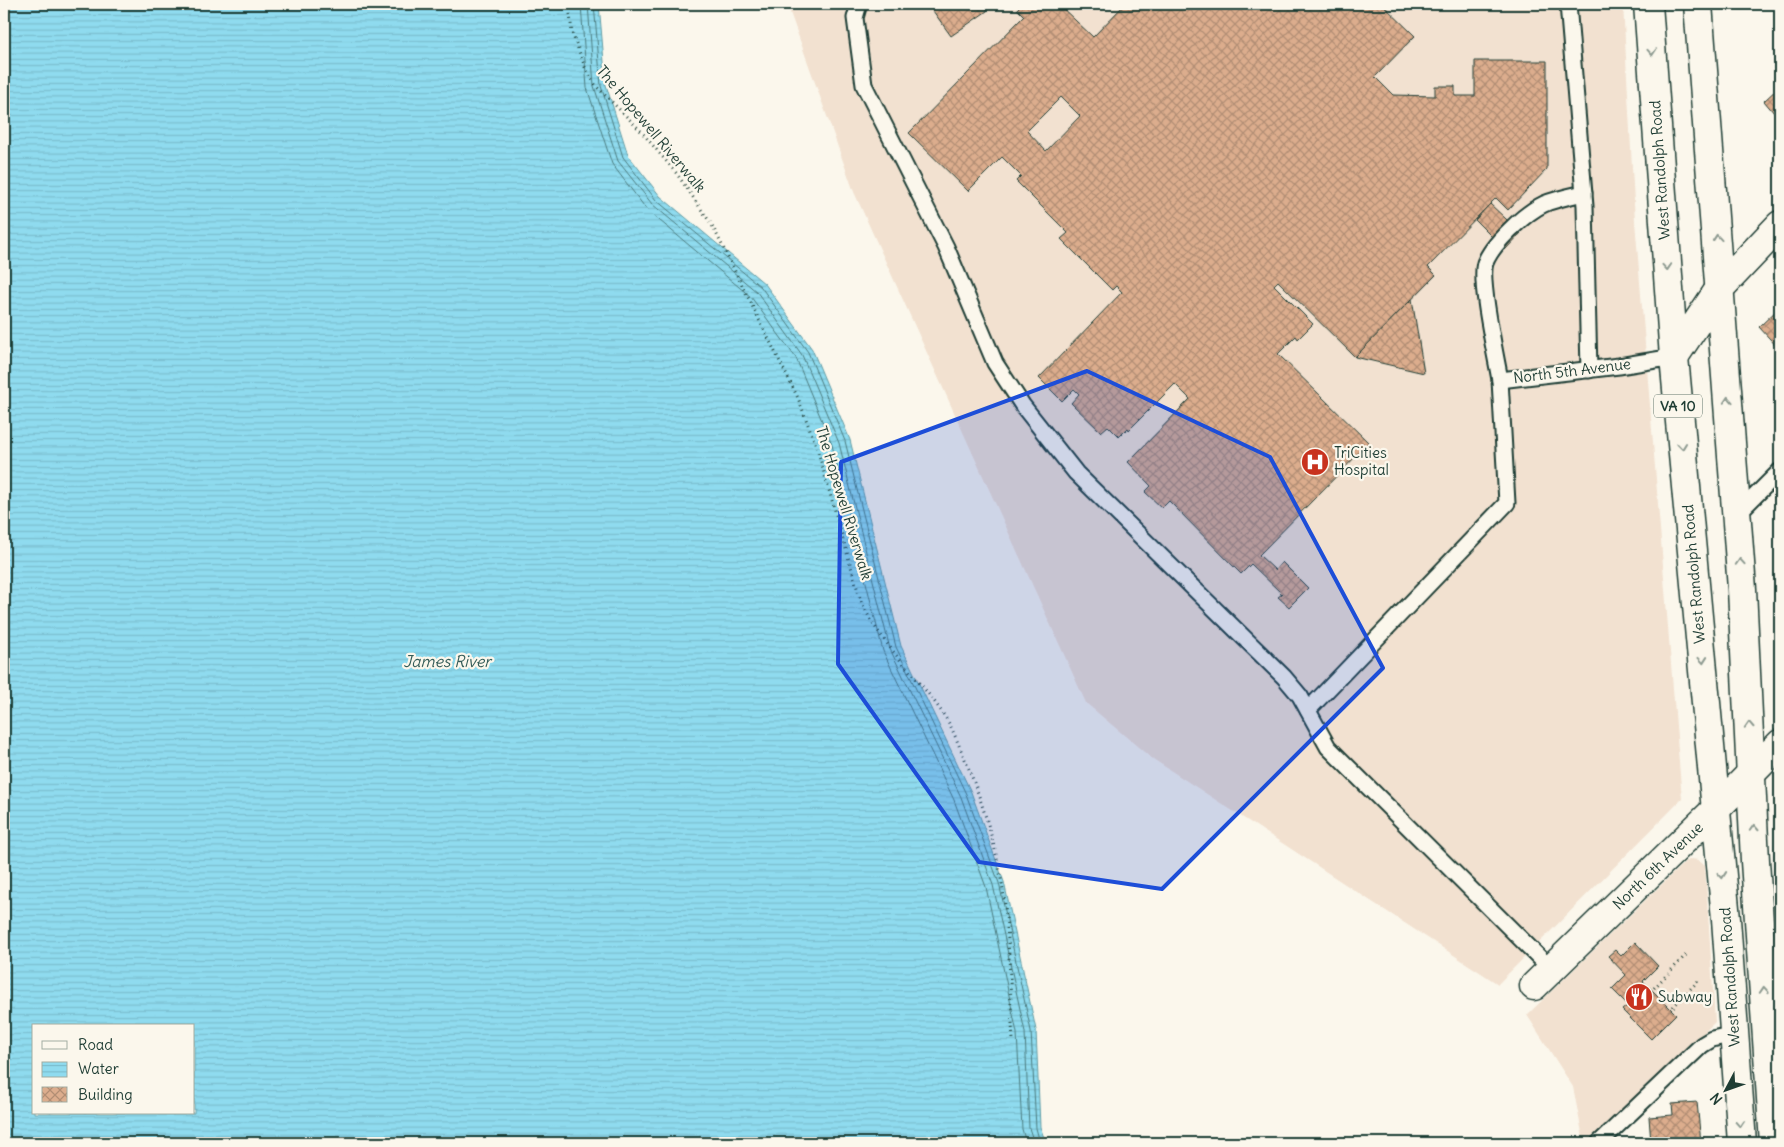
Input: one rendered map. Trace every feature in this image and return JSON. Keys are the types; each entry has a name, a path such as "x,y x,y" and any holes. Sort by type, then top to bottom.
{"main road":[{"name":"West Randolph Road","path":"1648,4 1674,358 1726,919 1742,1143"},
{"path":"1698,4 1737,514 1755,861 1774,1143"},
{"path":"1674,358 1720,288 1780,225"},
{"name":"North 6th Avenue","path":"1543,978 1780,744"}],"lane":[{"path":"859,4 855,18 864,85 946,247 995,363 1023,406 1076,473 1284,677 1300,696 1328,747 1543,978"},
{"path":"1568,4 1584,193 1589,370"},
{"path":"1500,380 1483,283 1485,263 1497,244 1513,226 1543,204 1584,193"},
{"name":"North 5th Avenue","path":"1308,710 1507,503 1500,380 1674,358"},
{"path":"1737,514 1780,471"},
{"path":"1599,1143 1702,1045 1712,1039 1734,1034"}],"path":[{"name":"The Hopewell Riverwalk","path":"569,4 572,33 585,67 596,86 640,130 677,174 712,224 798,398 810,428 860,598 867,614 884,641 951,726 984,812 1001,883 1005,906 1013,1040"},
{"path":"1654,988 1686,955"},
{"path":"1673,1007 1700,979"}],"highlighted area":[{"path":"1087,371 1270,457 1383,668 1162,889 979,862 838,664 841,462"}],"shaded area":[{"name":"TriCities Hospital","path":"787,4 1623,4 1635,221 1682,799 1498,984 1150,757 1086,703 854,192"},
{"path":"1691,859 1698,860 1705,866 1715,1022 1588,1143 1584,1143 1573,1087 1527,1015 1685,862"}],"water":[{"name":"James River","path":"4,4 599,4 606,85 628,155 660,196 765,284 812,349 850,440 901,646 971,792 1004,882 1036,1030 1040,1127 1046,1143 4,1143"}],"building":[{"path":"928,4 988,4 987,11 951,36"},
{"path":"1022,4 1058,4 1093,37 1125,4 1382,4 1415,36 1375,77 1393,95 1435,96 1435,86 1455,86 1455,96 1475,96 1475,61 1547,61 1547,169 1508,210 1496,198 1428,267 1436,275 1355,357 1278,281 1274,285 1313,324 1298,339 1296,336 1278,354 1369,443 1259,555 1275,570 1282,562 1308,588 1289,607 1278,597 1282,594 1251,564 1241,574 1169,501 1162,508 1145,492 1151,486 1128,462 1190,399 1175,384 1129,430 1128,428 1119,437 1108,426 1101,432 1071,403 1079,394 1074,389 1062,401 1039,378 1122,292 1116,286 1112,290 1061,239 1068,233 1016,181 1021,176 1002,157 968,191 909,133 1024,16 1017,9","holes":["1061,97 1080,116 1046,151 1027,131"]},
{"path":"1780,86 1780,120 1764,101"},
{"path":"1490,204 1521,233 1505,250 1475,220"},
{"path":"1412,299 1424,373 1355,357"},
{"path":"1780,307 1780,350 1759,327"},
{"name":"Subway","path":"1635,942 1658,966 1643,981 1676,1014 1651,1039 1622,1010 1628,1005 1612,989 1626,975 1608,956 1615,950 1621,956"},
{"path":"1697,1102 1701,1143 1651,1143 1649,1117 1673,1115 1672,1104"}],"place":[{"name":"TriCities Hospital","path":"1315,462"},
{"name":"Subway","path":"1639,997"}]}
